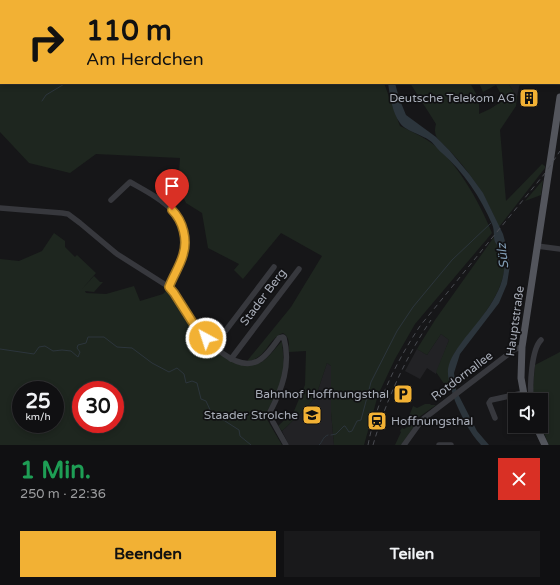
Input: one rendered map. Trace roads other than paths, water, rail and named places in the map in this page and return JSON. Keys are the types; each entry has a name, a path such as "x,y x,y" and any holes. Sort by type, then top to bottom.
{"main road":[{"name":"Hauptstraße","path":"524,393 521,368 522,346 549,174 557,136 560,98"},
{"path":"539,433 545,445"}],"street":[{"path":"111,200 130,182 163,203 178,215 183,231 183,255 169,287"},
{"path":"0,208 68,214 117,254 169,287 202,335 231,358 244,364 258,361 279,338 284,338 286,366 284,379 279,395 270,412 270,416 286,445"},
{"path":"537,246 560,249"},
{"path":"214,346 274,267"},
{"name":"Stader Berg","path":"231,358 299,269"},
{"path":"531,393 531,376 536,348 541,340"},
{"name":"Rotdornallee","path":"404,445 422,420 515,349 522,346"},
{"path":"495,418 489,403 491,400 508,398"},
{"path":"439,445 451,445"}],"waterway":[{"path":"42,101 46,95 64,84"},
{"path":"331,435 336,434 344,426 349,432 352,431 357,421 361,420 371,382 397,331 413,307 452,260 491,223"},
{"path":"0,349 34,354 39,347 45,346 53,351 71,351 78,357 80,352 77,348 78,345 86,343 88,337 104,337 117,347 132,348 152,363 169,372 177,368 184,374 186,383 192,381 197,383 201,399 206,401 211,412 239,430 240,436 251,445"},
{"path":"319,445 328,435"}],"railway":[{"path":"368,445 376,414 388,383 395,368 420,326 546,172 560,151"},
{"path":"373,445 397,380 413,349 431,320"}],"place":[{"name":"Deutsche Telekom AG","path":"529,98"},
{"name":"Bahnhof Hoffnungsthal","path":"403,394"},
{"name":"Staader Strolche","path":"312,415"},
{"name":"Hoffnungsthal","path":"377,421"}],"water label":[{"name":"Sülz","path":"503,256"}]}
